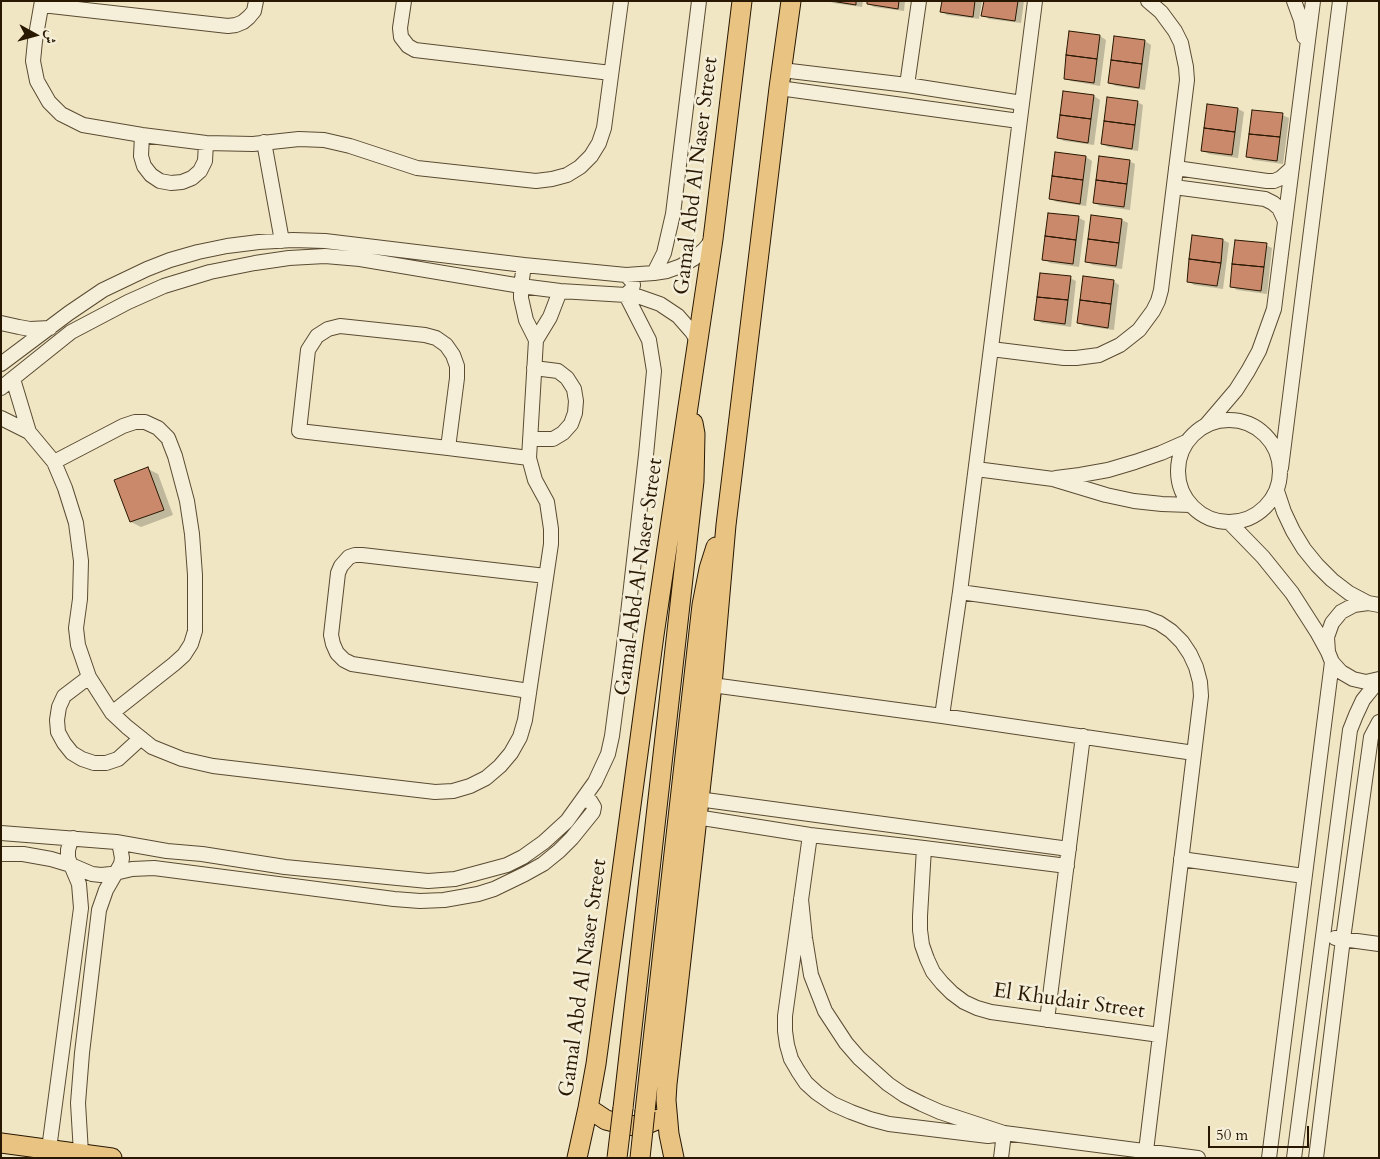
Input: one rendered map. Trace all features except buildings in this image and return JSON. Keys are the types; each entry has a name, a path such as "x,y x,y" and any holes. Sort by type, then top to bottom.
{"main road":[{"name":"Gamal Abd Al Naser Street","path":"577,1158 596,1064 654,635 713,239 742,1"},
{"path":"674,1158 667,1115 667,1084 712,685 726,525 791,1"},
{"path":"617,1158 694,481 695,434 688,402"},
{"path":"640,1158 702,605 713,554 726,525"},
{"path":"588,1108 616,1124 637,1126 658,1120 667,1115"},
{"path":"1,1143 112,1158"}],"street":[{"path":"256,1 254,11 249,18 236,25 228,26 42,3 33,61 37,81 49,102 61,114 83,125 206,144 299,139 324,140 350,146 426,170 536,181 552,179 566,175 580,167 591,156 599,143 604,128 621,1"},
{"path":"404,1 400,28 402,37 408,46 415,50 612,73"},
{"path":"654,273 664,253 673,214 699,1"},
{"path":"907,85 919,1"},
{"path":"942,716 976,469 1035,1"},
{"path":"991,349 1076,358 1088,357 1120,345 1139,330 1153,312 1161,290 1187,80 1184,54 1178,37 1161,12 1148,1"},
{"path":"1294,1 1301,20 1306,50"},
{"path":"976,469 1053,478 1080,475 1117,467 1161,453 1186,442 1207,424 1236,390 1259,351 1274,309 1313,1"},
{"path":"1186,442 1178,463 1180,486 1190,505 1202,515 1215,521 1230,523 1250,519 1266,508 1277,491 1280,480 1340,1"},
{"path":"780,79 907,85 1022,103"},
{"path":"780,79 1019,121"},
{"path":"142,135 141,156 144,166 151,175 160,181 171,183 182,182 192,178 200,171 205,161 206,144"},
{"path":"264,142 282,240"},
{"path":"1176,168 1267,181 1281,178 1292,168"},
{"path":"1174,187 1265,199 1279,208 1285,221"},
{"path":"1,364 103,290 170,260 227,246 282,240 325,241 524,265 626,274 668,271 681,266 704,250 713,239"},
{"path":"325,241 325,256"},
{"path":"1,388 71,332 104,313 155,290 190,278 234,267 289,258 325,256 360,259 521,286 560,291 626,295 650,300 670,309 686,324 698,342"},
{"path":"524,265 521,286 523,309 536,340"},
{"path":"626,274 633,285 626,295"},
{"path":"13,379 29,432 54,462 66,488 76,523 81,561 80,599 76,628 78,645 89,677 112,713 152,746 182,759 214,766 435,792 453,791 470,786 486,778 500,766 511,753 520,737 525,720 552,529 547,502 535,480 529,458 536,340 550,317 560,291"},
{"path":"1,833 116,842 166,851 202,854 285,867 428,881 455,879 506,865 523,857 544,842 567,822 595,782 608,754 612,736 628,612 654,370 649,340 626,295"},
{"path":"1,323 19,328 50,328"},
{"path":"448,448 457,366 453,355 446,345 436,338 425,334 353,326 340,326 328,329 316,336 308,350 299,431 529,458"},
{"path":"530,439 552,439 563,433 571,424 575,413 576,401 574,389 568,378 558,371 534,368"},
{"path":"1,418 29,432"},
{"path":"1207,424 1226,419 1246,422 1264,432 1276,448 1281,468"},
{"path":"54,462 123,426 135,422 145,422 158,428 168,438 175,456 187,501 195,575 195,631 191,644 184,655 174,664 112,713"},
{"path":"1053,478 1079,488 1116,497 1162,504 1190,505"},
{"path":"1277,491 1292,531 1317,565 1332,580 1349,592 1373,604"},
{"path":"1230,523 1262,556 1292,593 1341,672 1352,679 1366,682 1379,680"},
{"path":"529,691 352,664 344,660 337,653 331,635 338,573 349,557 362,555 546,576"},
{"path":"960,592 1146,618 1159,623 1172,632 1182,642 1196,667 1201,696 1146,1151"},
{"path":"1268,1158 1330,657 1327,638 1332,624 1341,612 1354,605 1373,604"},
{"path":"89,677 64,696 59,707 58,732 72,753 94,763 106,763 118,759 141,738"},
{"path":"1294,1158 1350,730 1363,700 1379,680"},
{"path":"712,685 1194,753"},
{"path":"1316,1158 1343,939 1371,737 1379,722"},
{"path":"1047,1020 1083,736"},
{"path":"1,854 23,854 51,859 71,864 92,874 101,875 132,869 154,868 394,899 420,901 451,899 494,889 543,864 572,838 593,812 594,807 591,802 588,800 582,801"},
{"path":"697,808 810,835 1067,866"},
{"path":"697,808 1069,849"},
{"path":"810,835 785,1016 787,1045 798,1072 816,1093 834,1104 870,1119 889,1124 988,1136 1004,1133"},
{"path":"49,1149 81,908 80,884 68,858 68,850 73,838"},
{"path":"81,1154 78,1103 83,1044 99,910 106,890 121,864 122,858 120,847 116,842"},
{"name":"El Khudair Street","path":"924,848 920,930 924,952 933,972 952,993 964,1002 991,1012 1160,1035"},
{"path":"1182,859 1304,876"},
{"path":"801,899 811,975 825,1011 846,1044 873,1072 904,1095 940,1112 1004,1133 1198,1158"},
{"path":"1323,936 1379,944"},
{"path":"1001,1158 1004,1133"}]}
